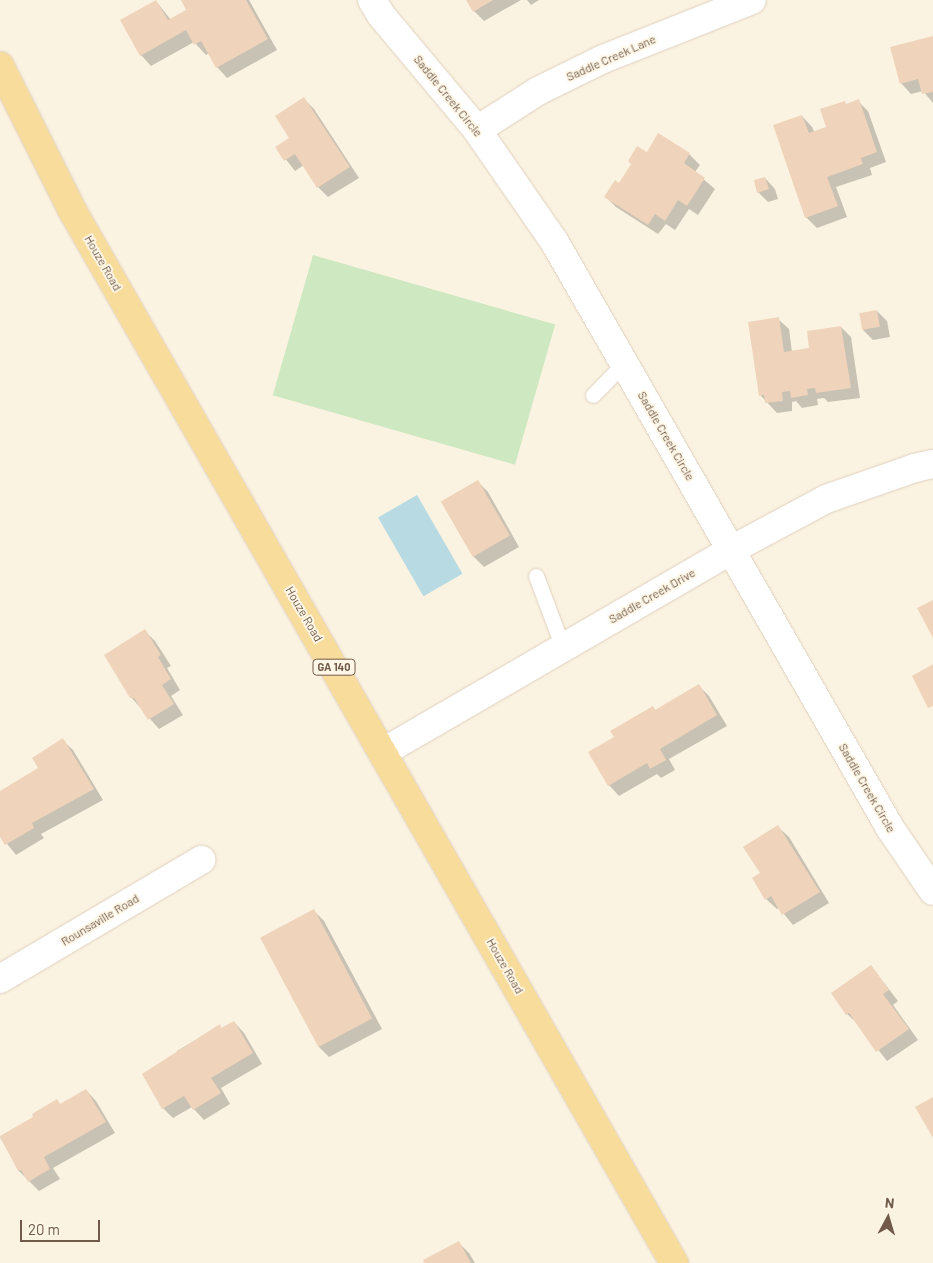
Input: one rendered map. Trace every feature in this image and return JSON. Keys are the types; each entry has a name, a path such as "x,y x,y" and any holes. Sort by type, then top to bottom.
{"main road":[{"name":"Houze Road","path":"0,66 72,210 674,1263"}],"street":[{"name":"Saddle Creek Circle","path":"372,0 381,15 477,130 554,241 890,828 933,891"},
{"name":"Saddle Creek Lane","path":"477,130 538,91 603,59 752,0"},
{"name":"Saddle Creek Drive","path":"383,752 731,550 826,498 915,468 933,464"},
{"name":"Rounsaville Road","path":"0,979 200,860"}],"lane":[{"path":"594,395 624,363"},
{"path":"536,576 563,648"}],"green space":[{"path":"313,255 555,324 515,465 273,395"}],"water":[{"path":"417,495 462,574 424,596 378,518"}],"building":[{"path":"156,0 168,20 186,10 181,0 246,0 268,39 216,68 201,41 194,45 186,30 140,56 120,20"},
{"path":"466,0 493,0 473,12"},
{"path":"933,36 933,92 922,94 918,79 900,84 890,47"},
{"path":"304,97 350,167 317,188 295,154 284,161 275,147 289,138 275,116"},
{"path":"859,99 877,152 861,158 863,164 827,177 838,206 805,218 773,125 802,115 809,133 826,127 820,109 845,101 846,104"},
{"path":"658,133 690,153 684,163 705,178 687,206 678,200 665,221 655,214 648,225 604,197 615,180 619,183 631,164 628,161 637,146 647,152"},
{"path":"765,177 769,189 757,193 754,180"},
{"path":"877,310 880,327 862,330 859,313"},
{"path":"779,317 784,352 809,348 807,331 841,326 851,388 816,393 815,388 807,389 808,395 791,398 790,391 782,392 783,401 765,403 764,395 759,396 748,322"},
{"path":"478,480 510,535 473,557 441,502"},
{"path":"933,600 933,638 917,608"},
{"path":"145,629 161,655 158,657 171,679 162,685 174,704 148,720 134,698 130,698 104,655"},
{"path":"933,664 933,706 928,708 912,676"},
{"path":"699,684 717,715 660,749 666,760 650,769 647,763 608,786 588,752 614,737 610,731 653,706 655,710"},
{"path":"63,738 94,789 32,823 34,828 5,845 0,837 0,791 38,768 32,758"},
{"path":"778,825 820,892 782,915 771,896 765,900 752,878 760,873 743,847"},
{"path":"314,909 372,1018 318,1047 260,938"},
{"path":"871,965 889,990 883,994 909,1029 876,1052 849,1013 846,1015 831,993"},
{"path":"234,1021 253,1053 211,1078 221,1093 193,1110 184,1096 162,1109 142,1074 220,1024 221,1028"},
{"path":"86,1089 106,1122 44,1157 50,1169 28,1182 21,1170 18,1171 0,1136 33,1117 32,1114 57,1099 60,1104"},
{"path":"933,1097 933,1138 915,1107"},
{"path":"459,1241 471,1263 424,1263 423,1260"}]}
